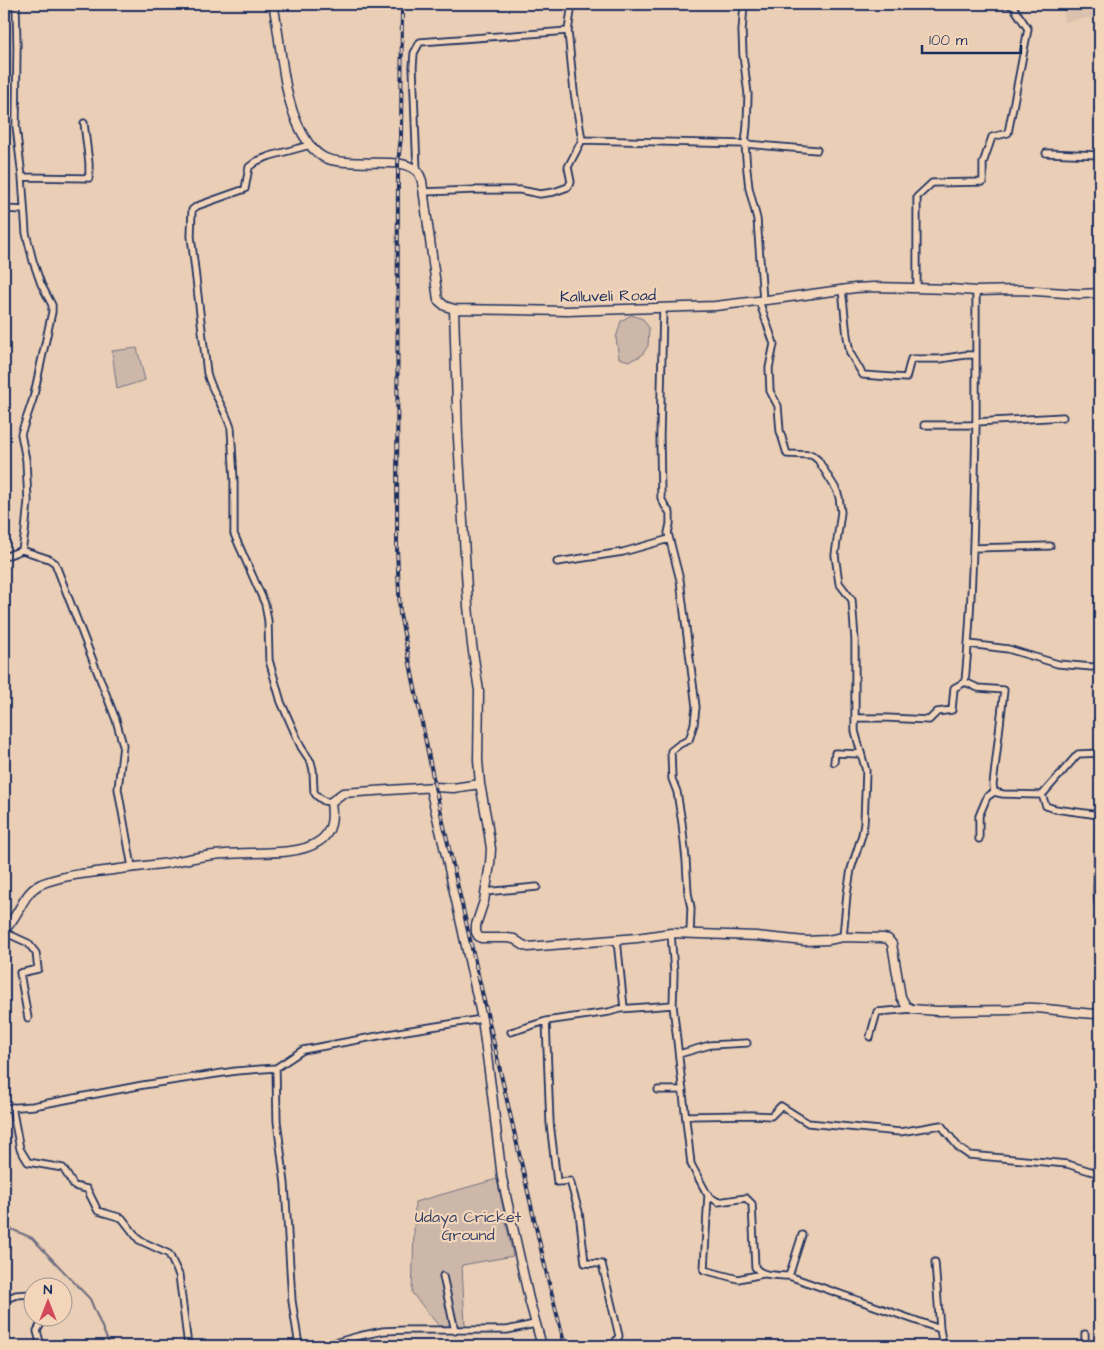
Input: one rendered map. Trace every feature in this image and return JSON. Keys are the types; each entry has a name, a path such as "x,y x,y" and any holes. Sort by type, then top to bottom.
{"street":[{"path":"16,4 16,126 26,233 41,284 52,305 33,399 21,434 26,460 28,501 26,532 22,550"},
{"path":"273,4 292,112 310,145 324,158 343,162 398,163 417,171"},
{"path":"423,192 520,190 540,194 568,187 571,182 568,167 582,140 574,92 568,31 572,4"},
{"path":"744,4 742,49 748,94 745,144 749,188 757,219 761,300 774,344 769,368 770,391 778,406 780,432 787,454 812,455 818,460 836,489 841,512 836,555 839,583 852,600 854,612 855,732 866,772 864,824 851,869 844,937"},
{"path":"917,288 917,197 932,183 983,182 983,163 992,137 1008,133 1028,29 1012,5 1007,4"},
{"path":"568,31 420,42 414,53 417,171 422,181 438,300 445,306 454,309 458,438 468,599 479,691 478,760 491,850 484,901 476,925 476,932 481,938 514,939 528,947 617,940 671,933 756,936 805,941 844,937 888,939 892,944 901,997 906,1006 912,1009"},
{"path":"22,177 89,178 84,123"},
{"path":"582,140 745,144 817,150"},
{"path":"310,145 257,161 249,167 245,189 197,206 192,210 192,236 207,374 231,428 234,534 265,604 268,621 269,660 281,702 301,747 311,762 316,796 324,801 331,802 343,793 435,787 453,788 480,784"},
{"path":"1046,154 1100,155"},
{"path":"4,209 24,210"},
{"name":"Kalluveli Road","path":"454,309 567,311 714,306 842,289 874,287 976,291 1021,290 1080,294 1100,293"},
{"path":"842,289 850,353 863,375 906,378 911,359 976,355"},
{"path":"965,682 969,644 973,548 976,423 976,291"},
{"path":"663,308 660,437 661,498 670,513 668,533 680,580 696,707 694,724 689,740 671,751 672,779 677,792 682,823 691,908 690,934"},
{"path":"924,425 1063,417"},
{"path":"557,562 623,552 669,539"},
{"path":"973,548 1050,546"},
{"path":"4,557 22,550 50,558 55,563 124,745 118,789 132,868"},
{"path":"969,644 1008,648 1058,664 1085,667 1100,666"},
{"path":"855,718 929,720 937,712 952,710 954,688 965,682"},
{"path":"965,682 978,688 1004,690 993,785 994,792"},
{"path":"834,762 835,753 861,754"},
{"path":"1042,795 1078,754 1100,753"},
{"path":"430,788 482,1019 502,1178 542,1346"},
{"path":"979,839 979,816 987,796 994,792 1042,795"},
{"path":"1042,795 1046,806 1099,815 1098,904 1100,911"},
{"path":"28,1018 20,973 38,969 36,953 28,943 4,932 32,890 40,885 67,876 225,854 304,849 319,842 331,828 331,802"},
{"path":"485,892 537,887"},
{"path":"671,933 674,972 673,1005 691,1164 708,1194 718,1202 746,1198 752,1204 755,1267 763,1274"},
{"path":"617,940 624,1008"},
{"path":"511,1032 546,1021 624,1008 673,1005"},
{"path":"870,1037 877,1012 912,1009 937,1011 1044,1008 1100,1014"},
{"path":"4,1108 33,1106 143,1085 226,1072 276,1068 303,1050 482,1019"},
{"path":"546,1021 550,1123 557,1182 570,1181 579,1212 585,1263 602,1264 619,1336 613,1346"},
{"path":"679,1054 710,1045 747,1043"},
{"path":"276,1068 277,1121 284,1184 292,1301 299,1346"},
{"path":"658,1090 683,1090"},
{"path":"686,1116 771,1116 781,1106 808,1123 900,1132 942,1125 959,1148 969,1155 1067,1164 1100,1174"},
{"path":"12,1107 20,1149 28,1162 63,1168 74,1186 87,1189 98,1211 122,1218 139,1240 169,1254 179,1275 188,1346"},
{"path":"708,1194 704,1270 738,1279 763,1274 789,1276 940,1329"},
{"path":"789,1276 802,1235"},
{"path":"935,1262 942,1346"},
{"path":"443,1276 455,1331"},
{"path":"4,1300 16,1294 22,1294"},
{"path":"323,1346 383,1331 507,1330 536,1324"},
{"path":"39,1328 37,1331 41,1346"},
{"path":"1085,1334 1085,1346"}],"shaded area":[{"path":"1064,4 1100,4 1100,16 1063,22"}],"green space":[{"path":"631,315 643,319 649,328 648,346 641,356 629,361 619,358 616,338 621,321"},
{"path":"137,348 145,380 117,389 112,351"},
{"name":"Udaya Cricket Ground","path":"497,1179 513,1256 462,1265 465,1326 439,1326 412,1293 415,1202"}],"waterway":[{"path":"4,1226 32,1238 90,1299 110,1346"}],"railway":[{"path":"402,4 401,137 398,163 397,549 400,614 435,787 565,1346"}]}
